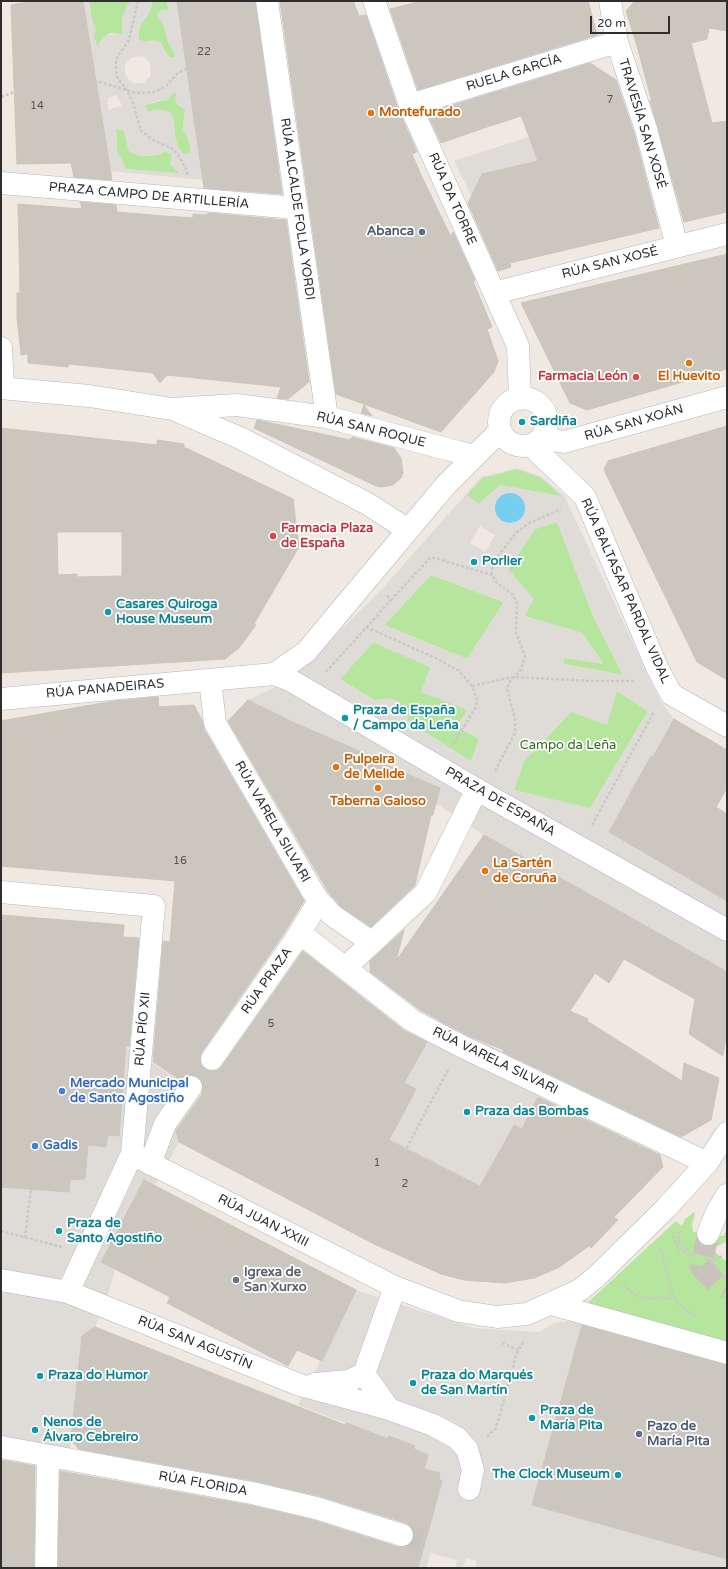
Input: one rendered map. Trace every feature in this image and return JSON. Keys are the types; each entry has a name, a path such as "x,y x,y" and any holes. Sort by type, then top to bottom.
{"street":[{"name":"RÚA ALCALDE FOLLA YORDI","path":"267,1 327,417"},
{"name":"RÚA DA TORRE","path":"374,1 410,105 518,346 520,399"},
{"name":"TRAVESÍA SAN XOSÉ","path":"610,1 617,42 646,129 677,246"},
{"name":"RUELA GARCÍA","path":"410,105 617,42"},
{"name":"PRAZA CAMPO DE ARTILLERÍA","path":"1,183 297,208"},
{"name":"RÚA SAN XOSÉ","path":"494,293 727,234"},
{"path":"1,348 2,388"},
{"name":"RÚA SAN ROQUE","path":"2,388 89,396 172,409 237,405 327,417 473,456"},
{"name":"RÚA SAN XOÁN","path":"536,442 564,442 727,397"},
{"path":"527,398 538,403 545,414 547,427 536,442 518,447 507,442 500,431 498,419 504,407 514,400 520,399 527,398"},
{"name":"RÚA SAN ROQUE","path":"172,409 240,438 368,504 408,530"},
{"name":"PRAZA DE ESPAÑA","path":"274,674 306,652 444,486 500,431"},
{"name":"RÚA BALTASAR PARDAL VIDAL","path":"536,442 585,497 656,665 671,694 727,726"},
{"name":"PRAZA DE ESPAÑA","path":"210,680 274,674 290,680 484,783 580,847 727,930"},
{"name":"RÚA PANADEIRAS","path":"1,699 210,680"},
{"name":"RÚA VARELA SILVARI","path":"210,680 215,723 319,901 332,915 372,942"},
{"path":"346,966 426,892 484,783"},
{"name":"RÚA PÍO XII","path":"1,892 154,906 141,1159 68,1292"},
{"name":"RÚA PRAZA","path":"212,1059 300,933 319,901"},
{"name":"RÚA VARELA SILVARI","path":"300,933 346,966 413,1021 461,1046 707,1163"},
{"path":"141,1159 191,1087"},
{"path":"300,1385 348,1381 364,1374 395,1287 458,1311 497,1317 527,1314 552,1304 580,1290 597,1276 666,1208 707,1163 727,1133"},
{"name":"RÚA JUAN XXIII","path":"141,1159 395,1287"},
{"path":"708,1234 717,1212 727,1195"},
{"name":"RÚA SAN AGUSTÍN","path":"1,1280 68,1292 300,1385 389,1409 433,1425 452,1434 462,1442 467,1449 472,1470 469,1489"},
{"path":"552,1304 727,1354"},
{"path":"364,1374 389,1409"},
{"name":"RÚA FLORIDA","path":"1,1447 252,1493 316,1508 402,1535"},
{"path":"46,1568 48,1456"}],"path":[{"path":"138,1 129,40 116,59 116,72 118,79 126,90 133,104 141,131 172,149 187,171 187,178 177,198"},
{"path":"1,97 22,89 84,81 100,82 136,93 154,92 166,86 178,73 194,65 274,53"},
{"path":"484,783 515,732 515,720 507,689 510,681 521,670 525,656 516,633 517,604 513,595 496,582 492,575 492,567 495,560 516,533 528,523 562,509"},
{"path":"309,691 431,557 492,575"},
{"path":"382,589 391,600"},
{"path":"366,627 443,662 459,671 472,686 477,699 476,708 450,748"},
{"path":"472,686 513,677 632,682 639,680"},
{"path":"580,847 656,708"},
{"path":"360,1236 461,1046"},
{"path":"26,1238 31,1189"},
{"path":"1,1232 66,1249"},
{"path":"658,1241 670,1288 678,1304 697,1318 697,1320"},
{"path":"679,1250 690,1256"},
{"path":"712,1260 719,1272 727,1280"},
{"path":"621,1283 639,1298 675,1298"},
{"path":"497,1341 518,1350"},
{"path":"489,1436 496,1428 521,1344"}],"green space":[{"path":"89,1 130,1 122,18 122,34 110,33 97,47 94,36"},
{"path":"153,1 166,1 168,6 168,11 161,10 168,42 175,53 175,57 172,58 167,55 161,43 155,40 145,42 139,40 138,34 141,24 148,15"},
{"path":"174,92 177,94 178,105 185,109 183,129 191,149 188,154 183,154 177,145 175,130 148,112 144,105 168,99"},
{"path":"116,129 124,131 129,151 140,156 158,155 165,151 172,154 170,165 182,174 126,169 117,151"},
{"path":"517,469 540,477 563,497 500,485 479,504 466,495 482,478"},
{"path":"557,522 594,618 623,675 564,664 564,658 603,663 582,633 524,616 508,569 535,529"},
{"path":"431,575 504,602 467,659 384,625"},
{"path":"373,642 430,667 467,710 479,739 471,762 407,721 382,699 376,701 340,679"},
{"name":"Campo da Leña","path":"617,691 648,711 590,809 514,790 524,761 571,712"},
{"path":"694,1212 695,1215 692,1224 693,1232 724,1236 727,1228 727,1241 716,1247 710,1248 727,1262 727,1348 583,1307 676,1221 682,1226 685,1219"}],"shaded area":[{"path":"83,1 89,1 90,13 96,30 94,36 97,47 106,35 122,34 122,18 130,1 153,1 148,15 141,24 138,34 139,40 145,42 155,40 161,43 167,55 172,58 175,57 175,53 168,42 163,24 157,15 158,12 169,10 166,1 177,1 186,56 227,82 190,88 203,180 110,171 99,102 91,103 93,63","holes":["139,56 144,57 150,63 150,77 143,83 134,83 130,81 125,74 125,65 131,58","174,92 176,93 175,100 178,105 185,110 183,129 191,149 188,154 183,154 177,145 174,120 171,113 165,110 156,109 148,112 145,105 159,100 164,101","116,95 122,105 109,110 107,99","116,129 124,131 129,151 140,156 158,155 165,151 172,154 170,165 182,173 126,169 117,151"]},
{"path":"544,136 553,158 482,174 471,195 454,161 528,137 530,140"},
{"name":"Praza de España / Campo da Leña","path":"517,468 540,476 564,495 660,701 674,719 653,757 651,756 609,832 727,901 727,975 724,970 484,835 434,802 438,787 359,754 248,700 290,680 382,589 481,477","holes":["517,469 540,477 562,496 500,485 479,504 467,495 482,478","497,501 524,513 522,517 514,523 509,523 500,519 495,510","557,522 594,618 623,675 564,664 564,658 603,664 582,633 525,616 534,599 508,569 535,529","480,526 495,535 485,552 470,543","431,575 504,602 467,659 384,625","373,642 430,667 421,692 467,710 456,727 479,739 471,761 408,721 407,713 396,700 389,698 376,701 340,679","617,691 648,711 590,808 514,790 524,761 571,712 607,725"]},
{"name":"Praza das Bombas","path":"440,1020 457,1029 456,1031 473,1037 549,1074 522,1129 513,1125 480,1186 389,1140 415,1089 404,1083"},
{"path":"126,1047 202,1095 176,1131 179,1142 155,1186 144,1180 101,1261 115,1270 105,1306 95,1327 77,1389 69,1460 1,1447 1,1187 69,1192 70,1180 77,1180 80,1145 106,1147 108,1135 119,1136"},
{"path":"356,1290 473,1328 539,1332 554,1323 569,1321 582,1324 532,1505 727,1559 727,1568 475,1568 477,1561 466,1558 463,1568 455,1568 457,1560 431,1553 426,1568 414,1568 440,1473 424,1469 427,1455 298,1405"}],"water":[{"path":"510,493 521,497 525,508 521,519 510,523 499,519 495,508 499,497"}],"building":[{"path":"34,1 83,1 112,180 74,177 71,163 17,164 11,5"},
{"path":"177,1 255,1 282,194 204,188"},
{"path":"280,1 353,1 359,16 366,15 398,109 417,152 412,154 451,237 453,232 475,280 473,281 492,327 487,329 498,361 494,372 441,432 336,394"},
{"path":"422,1 588,1 597,35 418,90 390,9"},
{"path":"635,1 727,1 727,31 709,28 707,39 691,43 712,123 727,121 727,212 684,222 650,100 652,102 637,46 626,11"},
{"path":"590,63 616,80 634,133 659,228 510,263 511,267 498,271 468,203 482,174 538,161 522,118 521,116 441,143 427,113"},
{"path":"80,202 116,205 117,212 193,218 193,214 208,215 207,213 286,220 309,382 288,399 277,398 281,387 167,375 160,383 153,373 69,364 68,367 28,363 28,354 21,355 17,317 17,293 20,293 18,204 82,209"},
{"path":"727,254 727,369 587,410 570,403 521,303"},
{"path":"364,405 372,416 361,413"},
{"path":"257,420 350,440 352,437 394,448 401,458 403,473 401,478 393,485 381,487 376,486 254,428"},
{"path":"727,426 727,680 697,662 604,470 608,461"},
{"path":"1,428 157,445 157,440 184,444 184,447 293,499 299,547 254,624 256,625 239,648 225,659 1,673","holes":["57,532 122,532 122,576 77,577 77,574 58,575"]},
{"path":"158,697 159,707 194,705 202,720 204,729 304,901 283,935 202,1052 200,1058 201,1065 205,1069 211,1071 218,1070 222,1066 303,951 405,1031 427,1042 404,1083 416,1089 389,1140 480,1186 514,1125 522,1129 538,1097 660,1155 663,1167 614,1217 618,1220 591,1248 589,1246 558,1268 534,1278 505,1283 464,1280 441,1274 374,1244 179,1142 176,1131 202,1095 202,1082 198,1077 192,1075 185,1076 180,1080 153,1062 163,941 170,942 175,881 1,866 1,721 114,701"},
{"path":"248,700 297,724 380,760 379,762 440,788 433,815 431,815 415,885 371,927 340,906 329,893 228,721"},
{"path":"674,719 727,750 727,788 716,807 727,814 727,901 609,832 651,756 653,757"},
{"path":"484,835 724,970 727,975 727,1030 723,1056 689,1034 695,999 624,959 609,983 595,973 570,1011 588,1019 587,1021 682,1081 684,1063 719,1078 711,1120 681,1137 503,1052 504,1050 467,1035 420,1010 370,972 370,961 404,930 396,961"},
{"name":"Mercado Municipal de Santo Agostiño","path":"1,915 124,925 123,937 139,938 129,1047 126,1045 119,1136 108,1135 106,1147 88,1145 85,1179 70,1180 69,1192 1,1187"},
{"name":"Igrexa de San Xurxo","path":"144,1180 356,1290 322,1361 297,1350 288,1366 167,1303 170,1297 101,1262"},
{"name":"Pazo de María Pita","path":"582,1325 727,1365 727,1559 532,1505"},
{"path":"95,1327 345,1425 346,1423 388,1439 389,1436 415,1446 414,1449 428,1455 424,1469 440,1473 439,1480 442,1481 418,1568 58,1568 60,1471 249,1505 313,1520 398,1547 404,1547 410,1544 414,1538 414,1532 406,1523 319,1496 254,1481 79,1449 71,1440 82,1336"},
{"path":"1,1460 35,1466 34,1568 1,1568"}],"tunnel":[{"path":"708,1234 701,1267 717,1284 727,1289"},
{"path":"402,1535 422,1541"}],"place":[{"name":"Montefurado","path":"371,113"},
{"name":"Abanca","path":"422,232"},
{"name":"El Huevito","path":"689,363"},
{"name":"Farmacia León","path":"636,377"},
{"name":"Sardiña","path":"522,422"},
{"name":"Farmacia Plaza de España","path":"273,536"},
{"name":"Porlier","path":"474,562"},
{"name":"Casares Quiroga House Museum","path":"108,612"},
{"name":"Praza de España / Campo da Leña","path":"345,718"},
{"name":"Pulpeira de Melide","path":"336,767"},
{"name":"Taberna Gaioso","path":"378,788"},
{"name":"La Sartén de Coruña","path":"485,871"},
{"name":"Mercado Municipal de Santo Agostiño","path":"62,1091"},
{"name":"Praza das Bombas","path":"467,1112"},
{"name":"Gadis","path":"35,1146"},
{"name":"Praza de Santo Agostiño","path":"59,1231"},
{"name":"Igrexa de San Xurxo","path":"236,1280"},
{"name":"Praza do Humor","path":"40,1376"},
{"name":"Praza do Marqués de San Martín","path":"413,1383"},
{"name":"Praza de María Pita","path":"532,1418"},
{"name":"Nenos de Álvaro Cebreiro","path":"35,1430"},
{"name":"Pazo de María Pita","path":"639,1434"},
{"name":"The Clock Museum","path":"618,1475"}]}
